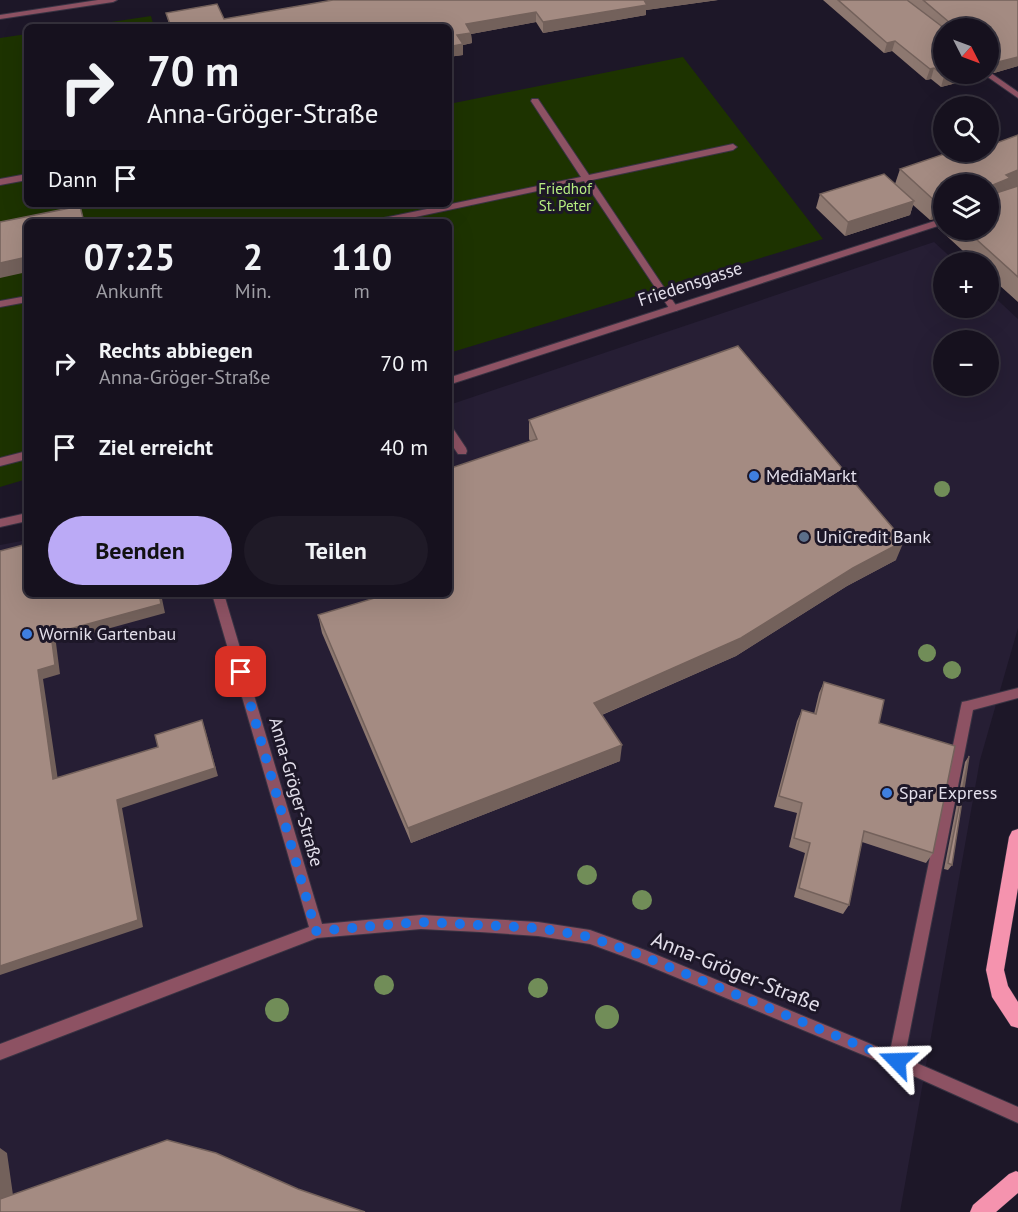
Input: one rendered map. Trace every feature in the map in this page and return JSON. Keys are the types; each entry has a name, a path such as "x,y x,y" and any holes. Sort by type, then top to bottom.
{"main road":[{"path":"1018,837 995,970 999,990 1018,1019"},
{"path":"980,1212 1018,1179"}],"street":[{"path":"0,17 113,0"},
{"path":"999,81 1018,96"},
{"path":"536,101 674,309"},
{"path":"452,206 733,147"},
{"path":"0,182 24,178"},
{"path":"394,219 449,207"},
{"name":"Friedensgasse","path":"452,381 933,225"},
{"path":"0,304 24,299"},
{"path":"452,436 462,451"},
{"path":"0,462 24,456"},
{"path":"0,523 24,518"},
{"name":"Anna-Gröger-Straße","path":"219,597 316,931"},
{"path":"897,1061 967,706 1018,693"},
{"name":"Anna-Gröger-Straße","path":"0,1052 316,931 421,922 538,928 590,937 651,959 897,1061 1018,1115"}],"shaded area":[{"path":"934,242 945,252 933,252 933,318 999,318 999,301 1018,319 1018,628 980,760 900,1212 0,1212 0,545 24,541 24,597 452,597 452,404"}],"green space":[{"path":"151,16 153,24 98,24"},
{"name":"Friedhof St. Peter","path":"24,34 24,207 452,207 452,103 683,57 823,239 452,352 452,219 24,219 24,480 0,487 0,38"}],"building":[{"path":"333,0 644,0 647,5 543,22 536,12 466,24 471,33 457,35 463,44 452,46 452,24 170,24 166,13 217,4 224,19"},
{"path":"838,0 907,0 933,20 933,68 930,69 895,41 887,43"},
{"path":"923,0 1018,0 1018,57 999,62 999,18 944,18"},
{"path":"1018,135 1018,170 1006,175 1010,178 999,183 999,174 933,174 933,199 900,169 933,158 933,162 999,162 999,142"},
{"path":"884,174 914,201 848,222 820,194"},
{"path":"1018,186 1018,277 999,260 999,252 990,252 977,240 999,240 999,192"},
{"path":"75,207 80,207 83,219 24,219 24,258 0,263 0,222"},
{"path":"738,346 904,541 853,568 741,638 594,703 622,745 408,828 318,615 378,597 452,597 452,468 537,439 529,420"},
{"path":"24,545 24,597 160,597 161,604 51,634 55,665 38,670 53,779 158,747 155,735 202,720 215,768 117,800 138,920 0,966 0,551"},
{"path":"824,682 884,700 879,723 955,746 933,853 864,831 849,905 799,888 810,843 794,838 802,803 779,796 802,710 816,714"},
{"path":"969,756 952,865 948,863"},
{"path":"167,1140 216,1153 298,1189 365,1212 0,1212 0,1199"}],"place":[{"name":"MediaMarkt","path":"754,476"},
{"name":"UniCredit Bank","path":"804,537"},
{"name":"Wornik Gartenbau","path":"27,634"},
{"name":"Spar Express","path":"887,793"}],"route":[{"path":"241,672 316,931 421,922 538,928 590,937 640,955 897,1061"}]}
